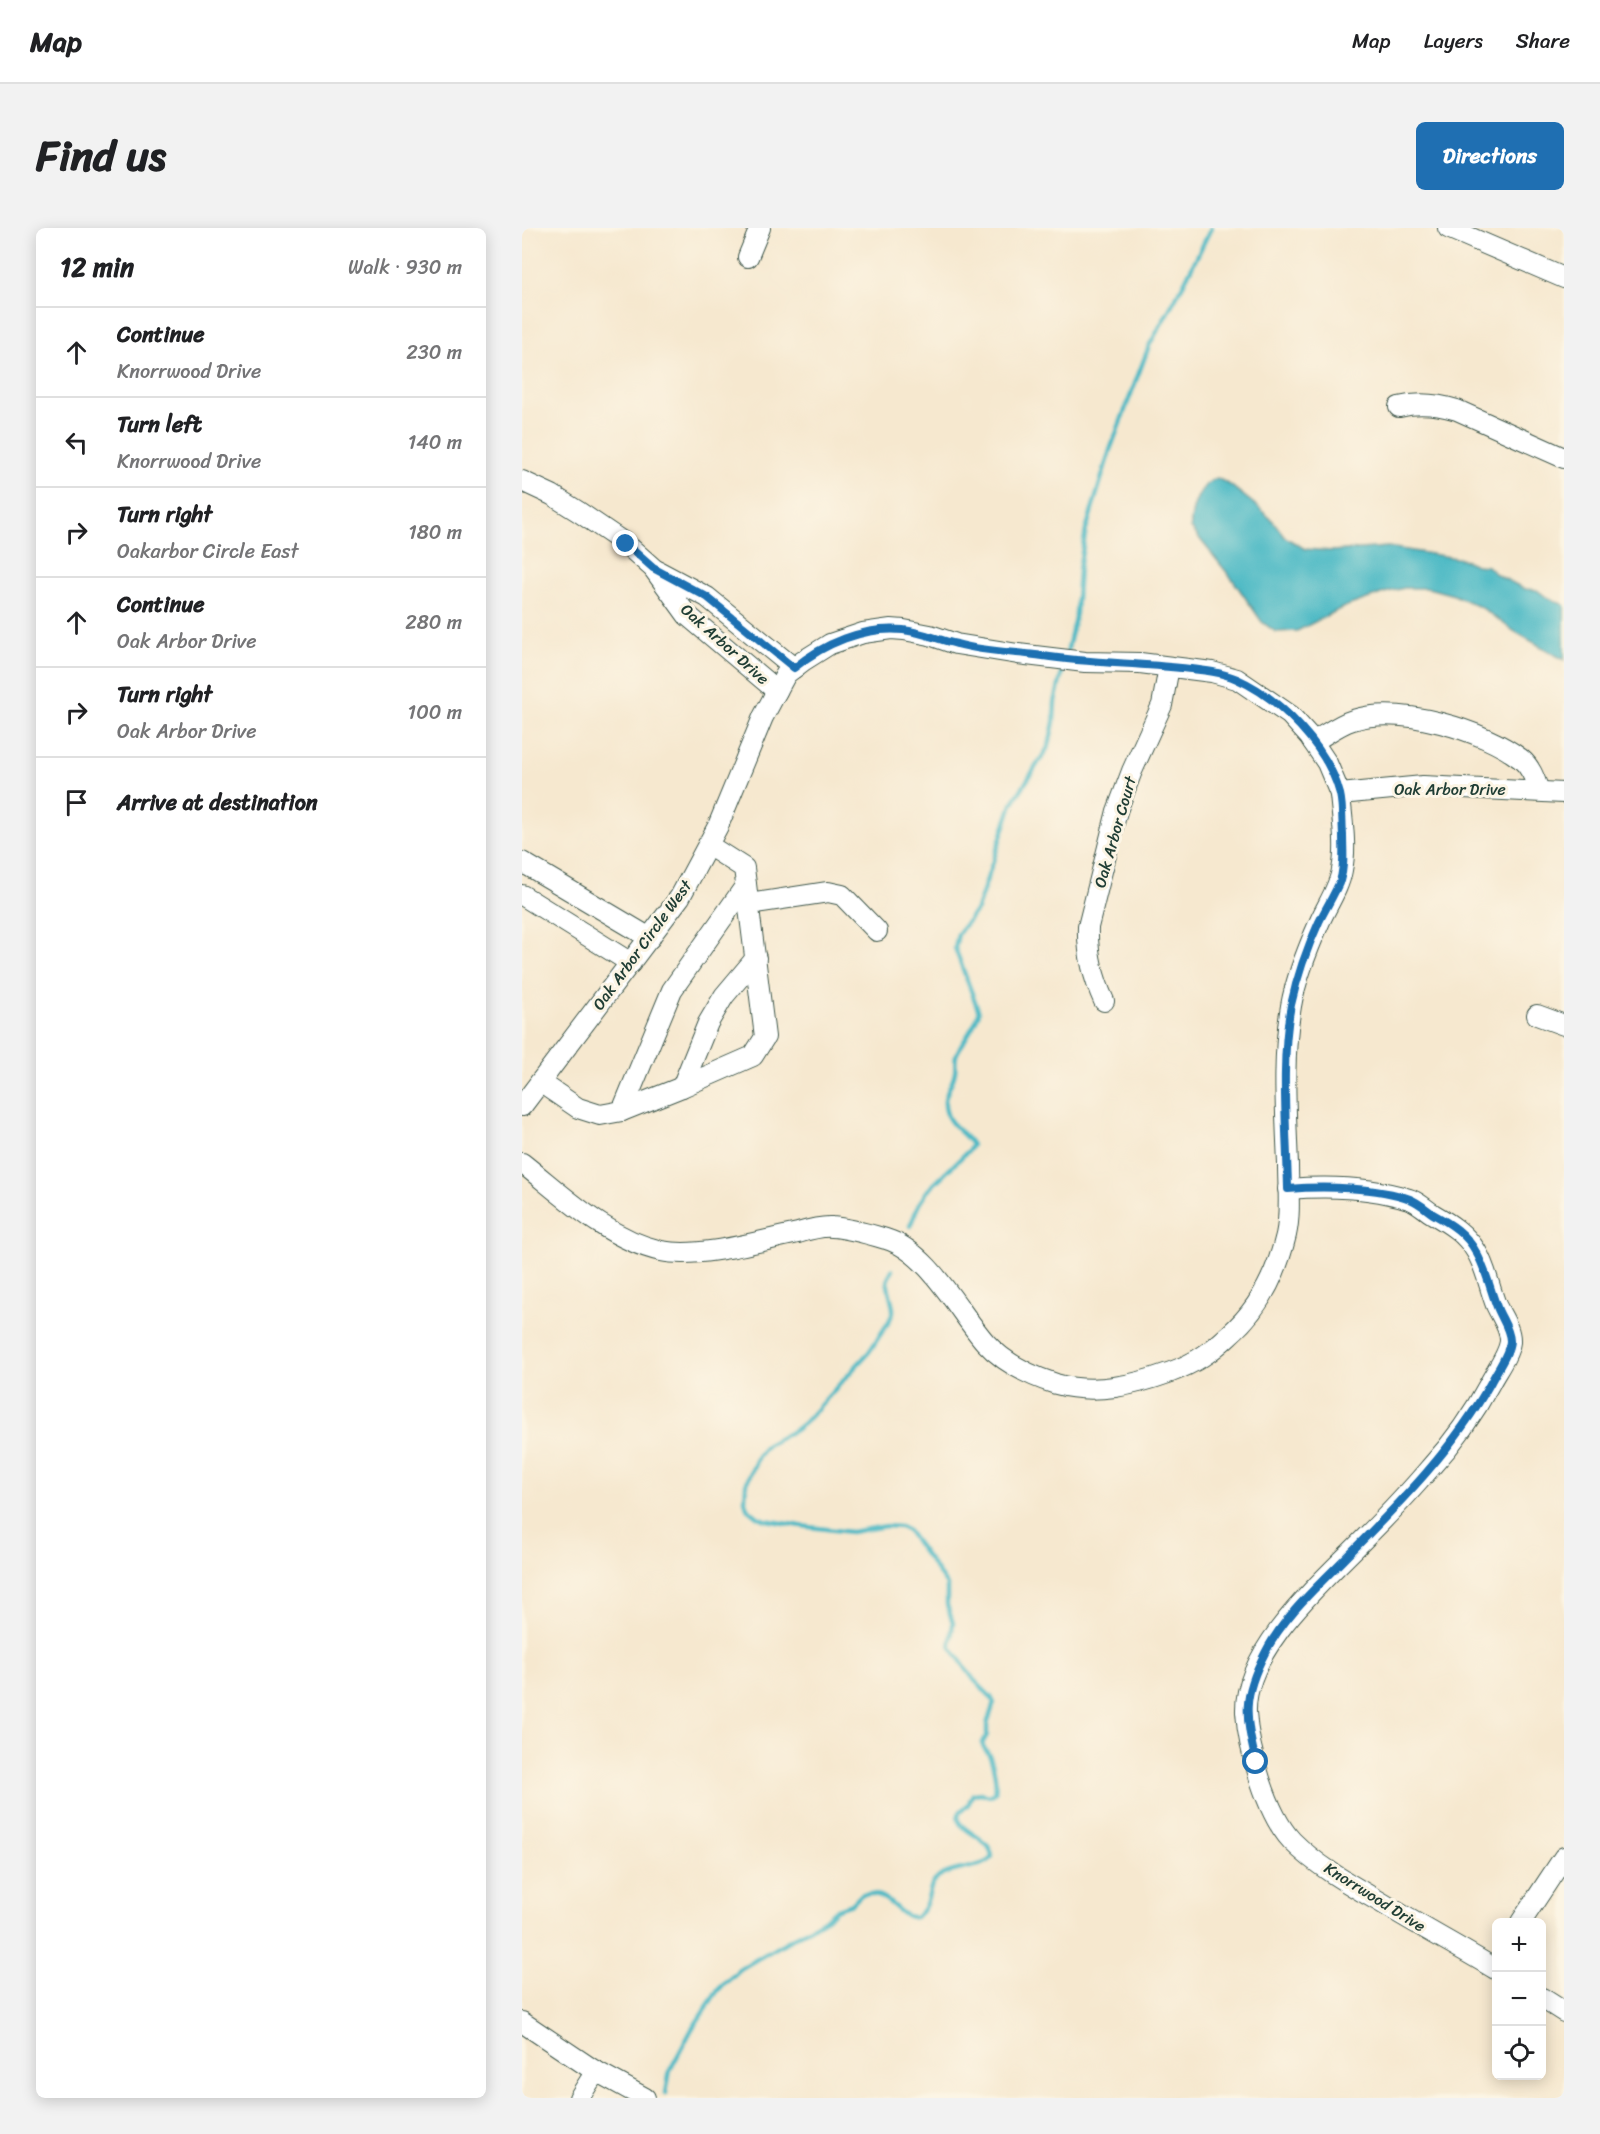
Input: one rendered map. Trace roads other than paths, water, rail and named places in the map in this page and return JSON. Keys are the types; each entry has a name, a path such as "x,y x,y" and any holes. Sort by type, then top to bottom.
{"street":[{"path":"748,257 760,228"},
{"path":"1448,228 1564,278"},
{"path":"1399,407 1414,403 1439,405 1457,410 1564,458"},
{"name":"Oak Arbor Drive","path":"522,481 552,495 626,544 653,568 687,615 786,678"},
{"name":"Oak Arbor Drive","path":"653,568 707,597 786,678"},
{"name":"Oak Arbor Drive","path":"786,678 830,644 863,633 891,629 930,635 956,644 1018,654 1085,662 1140,663 1212,672 1237,679 1290,715 1327,762 1340,794 1423,786 1564,793"},
{"name":"Oak Arbor Court","path":"1104,1001 1090,954 1088,927 1117,811 1132,771 1162,705 1167,689 1169,667"},
{"name":"Oak Arbor Circle West","path":"522,1106 680,897 708,845 763,717 786,678"},
{"path":"1313,742 1352,720 1367,717 1412,717 1432,720 1482,738 1523,760 1532,772 1539,791"},
{"path":"522,1163 591,1217 624,1239 662,1251 689,1253 830,1226 892,1240 913,1255 932,1274 988,1345 1019,1369 1058,1384 1095,1390 1139,1383 1177,1370 1205,1357 1240,1326 1258,1304 1276,1266 1287,1232 1286,1088 1291,1006 1299,974 1319,923 1340,881 1344,855 1340,794"},
{"path":"540,1082 578,1107 600,1115 622,1111 753,1056 765,1037 744,868 708,845"},
{"path":"522,862 650,938"},
{"path":"622,1111 672,990 748,895 828,892 842,895 877,931"},
{"path":"522,894 631,963"},
{"path":"682,1087 708,1023 724,996 756,957"},
{"path":"1537,1015 1564,1025"},
{"name":"Knorrwood Drive","path":"1288,1189 1312,1187 1375,1192 1411,1199 1447,1220 1472,1244 1478,1255 1496,1306 1508,1331 1510,1343 1476,1409 1461,1431 1431,1468 1296,1608 1279,1629 1265,1652 1254,1676 1246,1709 1256,1762 1270,1807 1292,1841 1342,1880 1492,1964"},
{"path":"1524,1918 1564,1857"},
{"path":"1546,2001 1564,2012"},
{"path":"522,2022 596,2071 645,2098"},
{"path":"579,2098 596,2071"}],"water":[{"path":"1217,478 1258,507 1285,537 1305,549 1332,551 1388,547 1462,559 1476,565 1487,566 1497,575 1525,589 1537,590 1564,605 1564,660 1514,631 1482,608 1454,595 1428,588 1404,588 1384,593 1344,607 1297,631 1276,632 1262,622 1233,580 1191,528 1192,513 1197,498 1205,486"}],"waterway":[{"path":"1067,653 1076,613 1079,569 1086,530 1110,450 1149,346 1211,228"},
{"path":"910,1226 928,1190 972,1145 950,1121 945,1103 945,1097 955,1072 956,1055 979,1012 955,948 958,934 977,909 1012,804 1049,746 1055,702 1064,664"},
{"path":"666,2093 670,2070 692,2029 718,1990 740,1969 824,1920 837,1909 852,1904 862,1894 879,1896 903,1914 915,1917 921,1913 927,1902 931,1886 939,1877 982,1864 992,1857 985,1843 961,1825 958,1820 960,1812 968,1804 973,1794 981,1793 989,1796 995,1793 993,1765 982,1744 987,1735 987,1724 994,1703 950,1646 953,1623 947,1605 947,1585 908,1531 900,1527 886,1526 851,1532 801,1526 758,1517 747,1508 745,1501 746,1484 758,1456 767,1445 804,1423 869,1352 888,1323 893,1313 887,1281 892,1270"}]}
